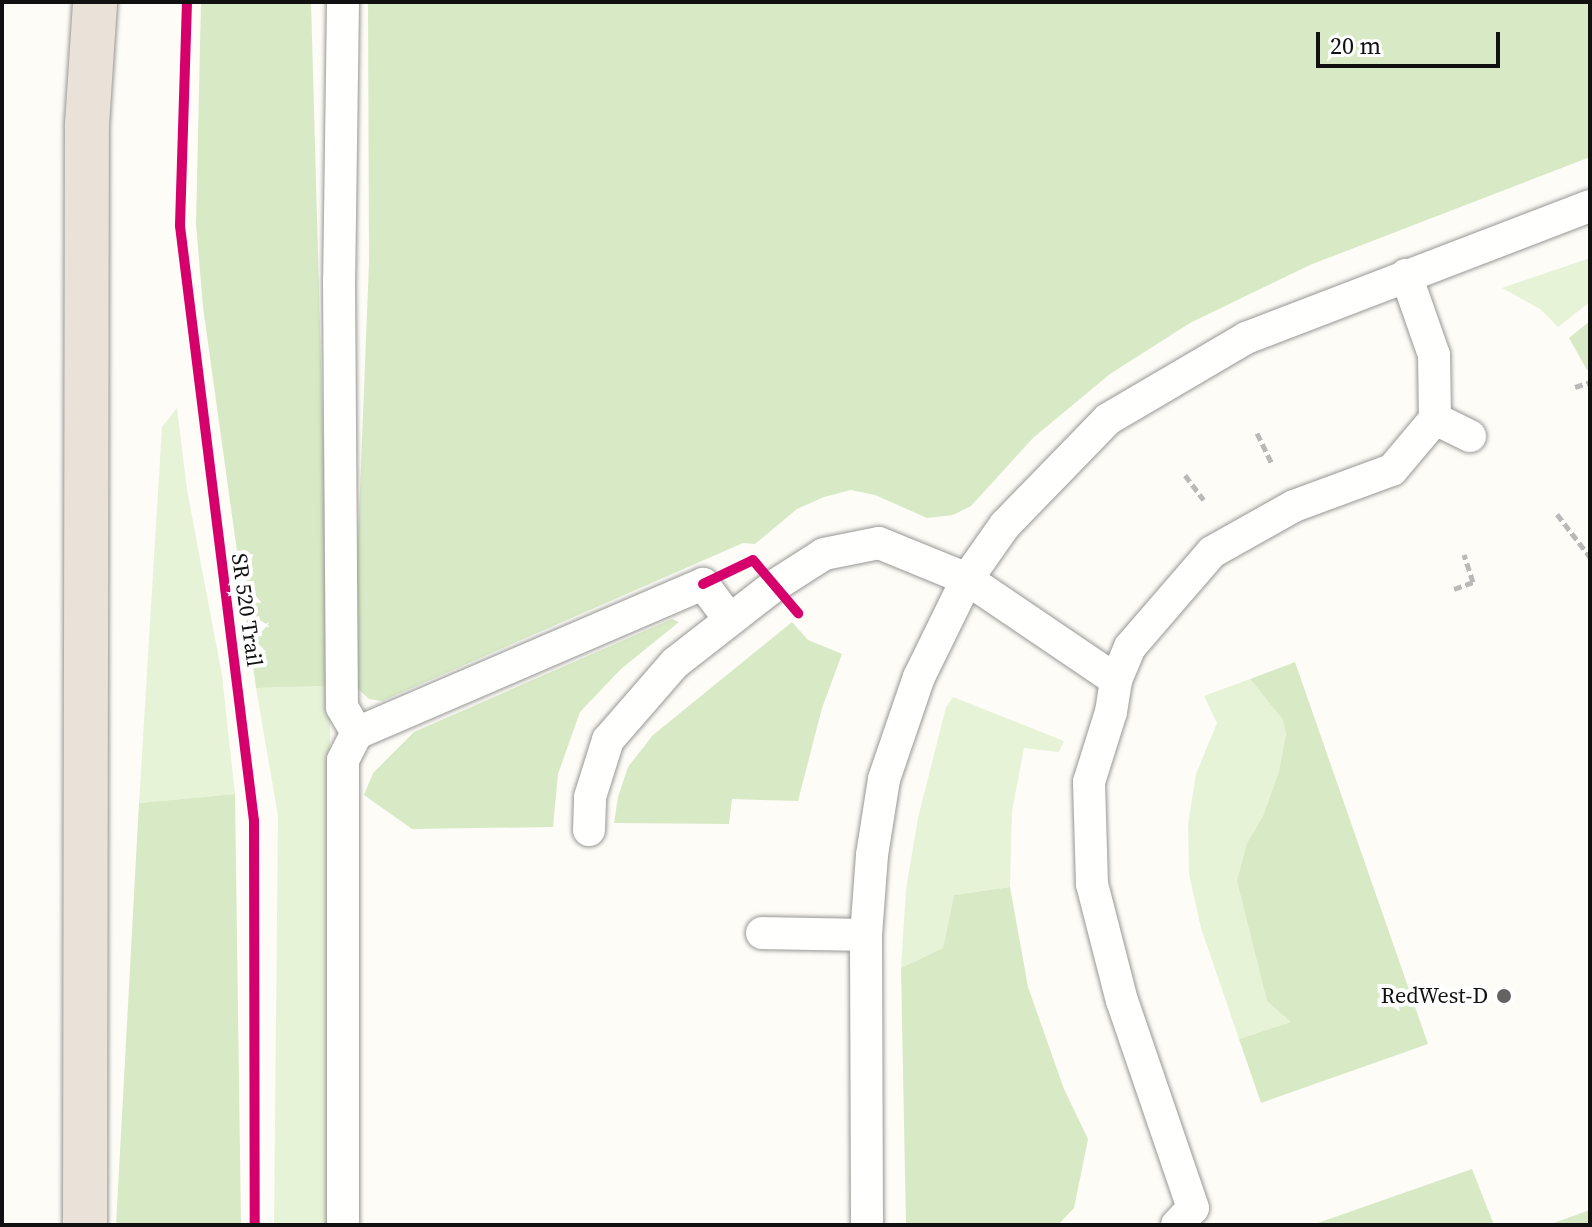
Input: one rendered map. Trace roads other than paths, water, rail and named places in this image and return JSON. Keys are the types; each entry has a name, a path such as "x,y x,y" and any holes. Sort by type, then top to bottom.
{"highway":[{"path":"85,1225 87,124 95,2"}],"lane":[{"path":"343,2 339,281 342,707 357,733"},
{"path":"867,1225 866,935 872,855 884,779 910,699 967,579 1005,525 1108,419 1246,338 1590,206"},
{"path":"1177,1225 1193,1208 1122,1001 1092,884 1089,782 1111,712 1116,680 1130,647 1212,552 1294,506 1392,470 1435,419 1434,355 1406,275"},
{"path":"1435,419 1470,436"},
{"path":"589,830 590,797 608,740 675,663 774,586 824,554 879,543 967,579 1116,680"},
{"path":"343,1225 343,760 357,733 703,584 730,620"},
{"path":"762,933 866,935"}],"place":[{"name":"RedWest-D","path":"1504,996"}]}
